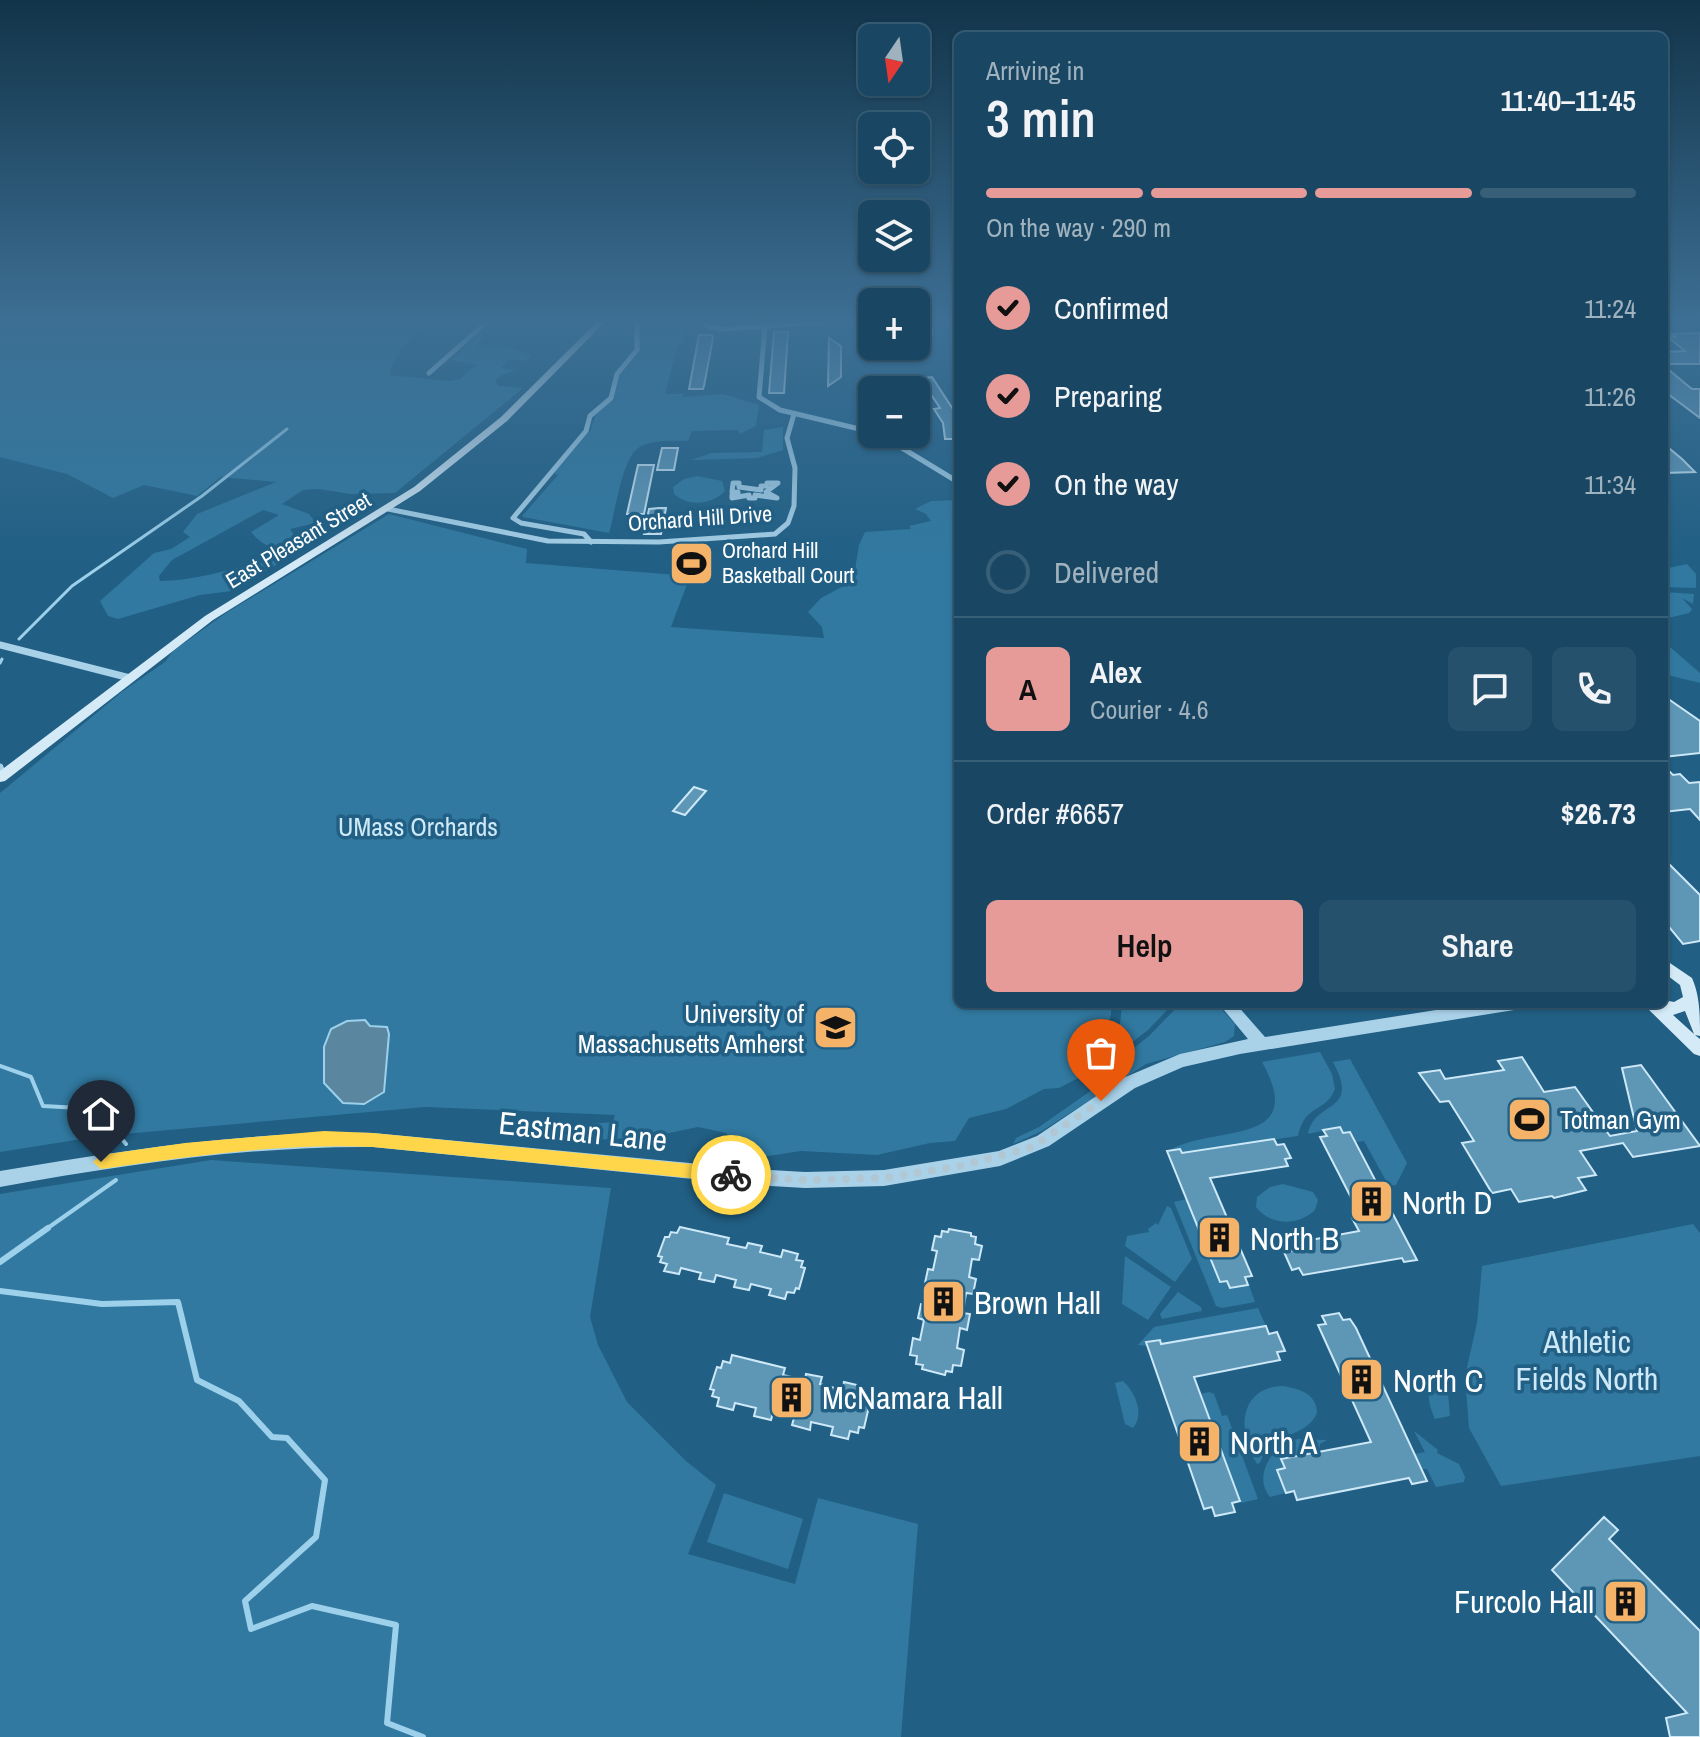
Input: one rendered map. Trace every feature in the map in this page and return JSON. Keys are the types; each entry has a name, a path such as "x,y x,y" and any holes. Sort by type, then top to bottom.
{"main road":[{"name":"East Pleasant Street","path":"1,774 209,618 388,509 436,475 522,401"},
{"path":"1668,967 1700,975"},
{"path":"1668,968 1687,982 1700,1030"},
{"path":"1668,1007 1676,1009 1693,999"},
{"path":"1655,1008 1700,1049"}],"street":[{"path":"591,542 584,534 521,523 513,518 586,431 590,416 607,401"},
{"path":"765,401 794,414 858,429"},
{"name":"Orchard Hill Drive","path":"388,509 517,537 591,542 765,536 785,529 791,519 795,468 787,446 787,432 794,414"},
{"path":"902,448 954,480"},
{"path":"733,483 739,483 739,487 748,490 761,490 761,486 767,486 767,483 778,483 766,492 777,498 743,495 743,498 732,498 732,495 738,495 738,492 732,492 733,483"},
{"path":"0,645 130,678"},
{"path":"1230,1008 1262,1044"},
{"name":"Eastman Lane","path":"0,1179 185,1150 324,1138 373,1140 753,1177 805,1180 884,1178 1021,1152 1043,1141 1145,1074 1180,1061 1262,1044 1489,1008"}],"green space":[{"path":"0,401 507,401 395,493 350,494 303,490 282,504 309,514 316,523 290,529 294,535 315,541 282,550 266,545 251,532 279,515 263,510 172,560 159,576 160,581 192,578 286,559 232,591 200,595 118,619 108,616 100,601 154,553 171,549 190,537 183,532 197,514 276,482 221,477 197,496 144,485 113,498 67,474 0,457"},
{"path":"610,401 746,401 759,405 756,426 740,434 737,430 692,431 688,441 656,442 638,448 623,475 609,533 523,517 558,475 553,473 590,431 596,414"},
{"path":"783,427 783,450 757,458 691,460 712,453 762,452 764,430"},
{"path":"697,476 722,481 725,491 714,499 700,503 686,501 674,494 673,487 684,479"},
{"name":"UMass Orchards","path":"954,500 954,1008 1111,1008 1092,1071 1059,1088 1044,1089 1006,1109 969,1118 955,1141 930,1143 877,1155 801,1151 749,1159 726,1133 698,1127 650,1137 591,1140 574,1125 613,1122 615,1115 425,1107 101,1136 0,1152 0,793 123,691 165,662 173,651 226,613 389,514 527,549 526,563 690,576 671,627 824,638 822,627 808,612 821,598 853,581 859,545 865,532 911,529 909,526 931,521 926,514 915,509 931,501"},
{"path":"1687,564 1696,574 1696,588 1668,587 1668,568"},
{"path":"1668,592 1694,594 1693,604 1682,598 1692,609 1689,613 1668,618"},
{"path":"1668,648 1700,673 1700,683 1668,675"},
{"path":"1122,1008 1169,1008 1148,1030 1117,1054"},
{"path":"1176,1008 1221,1008 1235,1024 1234,1036 1225,1042 1146,1064 1042,1131 1013,1144 1016,1138 1039,1127 1099,1085 1117,1061 1149,1036"},
{"path":"1320,1052 1332,1074 1335,1089 1326,1102 1305,1118 1298,1136 1182,1153 1168,1151 1187,1143 1250,1129 1265,1121 1274,1108 1274,1089 1262,1062"},
{"path":"1350,1059 1407,1163 1396,1185 1389,1186 1364,1141 1356,1142 1350,1132 1343,1133 1340,1127 1308,1134 1312,1123 1334,1104 1342,1090 1333,1062"},
{"path":"211,1160 611,1188 590,1317 598,1345 627,1402 686,1461 716,1485 688,1554 795,1584 818,1498 918,1524 901,1737 0,1737 0,1194"},
{"path":"1283,1184 1313,1192 1318,1200 1315,1210 1301,1219 1285,1222 1262,1213 1256,1207 1257,1197 1270,1187"},
{"path":"1187,1199 1220,1282 1227,1281 1231,1288 1249,1285 1255,1302 1222,1308 1216,1306 1174,1202"},
{"path":"1167,1206 1171,1208 1192,1259 1175,1282 1125,1246 1127,1236 1149,1232 1148,1229 1156,1223 1158,1225"},
{"name":"Athletic Fields North","path":"1693,1224 1700,1233 1700,1456 1501,1486 1469,1428 1465,1376 1477,1323 1482,1266"},
{"path":"1125,1256 1171,1287 1148,1320 1122,1304"},
{"path":"1178,1292 1201,1307 1202,1311 1162,1319 1160,1314"},
{"path":"1258,1308 1266,1326 1138,1345 1154,1327"},
{"path":"1439,1376 1447,1382 1450,1416 1435,1419 1429,1390"},
{"path":"1123,1381 1137,1403 1138,1416 1133,1428 1125,1424 1115,1383"},
{"path":"1283,1386 1311,1397 1317,1413 1304,1428 1273,1444 1257,1464 1246,1439 1246,1414 1257,1394 1268,1388"},
{"path":"1201,1394 1214,1394 1222,1416 1227,1415 1258,1499 1241,1503"},
{"path":"1414,1431 1438,1450 1437,1453 1459,1464 1464,1482 1436,1487 1415,1454 1425,1452"},
{"path":"1298,1439 1327,1440 1320,1444 1319,1452 1281,1460 1285,1468 1277,1471 1286,1493 1270,1497 1263,1479 1264,1470 1273,1454"},
{"path":"724,1493 803,1519 788,1569 707,1542"}],"shaded area":[{"path":"365,1020 370,1026 387,1027 389,1034 384,1092 364,1104 343,1103 324,1083 324,1047 331,1029 347,1021"}],"building":[{"path":"935,401 948,401 954,411 954,439 945,439 943,423 934,409 940,408"},
{"path":"1677,401 1700,401 1700,418"},
{"path":"1668,447 1682,459 1695,472 1668,473"},
{"path":"662,448 678,448 674,470 657,470"},
{"path":"638,465 654,465 644,514 627,514"},
{"path":"666,508 661,534 644,534 649,509"},
{"path":"1668,699 1700,721 1700,753 1668,757"},
{"path":"1668,770 1673,775 1680,774 1689,783 1700,782 1700,820 1690,809 1668,812"},
{"path":"694,787 706,791 685,815 673,811"},
{"path":"1668,863 1700,895 1700,941 1683,944 1668,926"},
{"name":"Totman Gym","path":"1522,1057 1544,1092 1575,1087 1610,1136 1637,1131 1622,1068 1641,1065 1700,1146 1633,1157 1623,1143 1580,1151 1596,1175 1578,1178 1586,1190 1519,1202 1511,1189 1492,1193 1462,1143 1474,1141 1449,1101 1440,1102 1419,1073 1440,1070 1445,1079 1504,1070 1498,1061"},
{"name":"North D","path":"1340,1127 1343,1133 1350,1132 1417,1260 1404,1262 1402,1258 1303,1275 1299,1268 1292,1270 1284,1252 1292,1251 1289,1244 1359,1231 1352,1218 1361,1217 1320,1137 1327,1136 1323,1130"},
{"name":"North B","path":"1274,1139 1277,1145 1284,1144 1291,1158 1285,1159 1288,1166 1210,1178 1252,1276 1245,1277 1248,1285 1230,1288 1227,1281 1220,1282 1167,1151 1180,1149 1182,1153"},
{"path":"680,1227 729,1238 727,1244 746,1248 748,1243 762,1246 760,1252 781,1257 783,1250 798,1254 796,1260 803,1261 801,1267 805,1268 799,1289 796,1288 794,1293 787,1292 785,1299 769,1295 771,1289 751,1284 749,1290 734,1287 736,1280 716,1275 714,1282 699,1279 701,1273 681,1268 679,1274 664,1271 667,1264 660,1262 662,1257 658,1256 665,1237 669,1237 671,1232 677,1233"},
{"name":"Brown Hall","path":"949,1229 971,1233 976,1237 975,1244 982,1246 979,1260 972,1259 969,1277 976,1279 973,1294 966,1293 963,1313 970,1314 967,1330 960,1328 957,1348 964,1350 961,1366 953,1365 952,1372 946,1371 945,1375 922,1369 923,1365 916,1364 917,1356 910,1355 913,1338 920,1340 924,1320 918,1318 921,1304 928,1305 932,1285 925,1283 928,1269 933,1270 937,1251 932,1250 935,1236 941,1237 942,1231 948,1232"},
{"name":"North C","path":"1339,1313 1343,1320 1350,1319 1356,1328 1427,1481 1412,1484 1409,1478 1297,1500 1294,1491 1286,1493 1277,1470 1285,1468 1281,1459 1371,1442 1318,1325 1326,1324 1322,1316"},
{"name":"North A","path":"1266,1326 1269,1334 1277,1332 1285,1351 1277,1352 1280,1360 1194,1377 1240,1501 1232,1503 1235,1512 1215,1516 1212,1507 1204,1509 1146,1342 1160,1340 1161,1344"},
{"name":"McNamara Hall","path":"732,1355 785,1368 783,1375 805,1380 806,1374 822,1377 820,1384 842,1390 844,1382 861,1386 859,1393 867,1395 865,1401 870,1402 864,1428 859,1427 858,1433 850,1431 848,1439 831,1435 833,1427 811,1422 810,1430 792,1425 794,1418 773,1413 771,1420 754,1416 756,1408 735,1403 733,1410 717,1406 719,1398 712,1396 714,1390 710,1389 717,1367 721,1368 723,1361 730,1363"},
{"name":"Furcolo Hall","path":"1604,1517 1618,1530 1609,1539 1700,1631 1700,1737 1670,1737 1666,1718 1687,1713 1552,1570"}],"waterway":[{"path":"19,639 72,586 202,496 287,429"},
{"path":"0,663 2,659"},
{"path":"0,1066 31,1077 43,1106 97,1109 126,1144"},
{"path":"45,1230 116,1180"},
{"path":"0,1262 48,1228"},
{"path":"0,1291 102,1304 178,1302 197,1380 239,1401 272,1437 287,1438 325,1480 316,1537 245,1601 251,1629 312,1606 396,1625 387,1723 423,1737"}],"way so far":[{"path":"731,1175 805,1180 884,1178 1000,1158 1043,1141 1101,1101"}],"place":[{"name":"Orchard Hill Basketball Court","path":"691,563"},
{"name":"University of Massachusetts Amherst","path":"835,1028"},
{"name":"Totman Gym","path":"1529,1119"},
{"name":"North D","path":"1371,1202"},
{"name":"North B","path":"1219,1238"},
{"name":"Brown Hall","path":"943,1302"},
{"name":"North C","path":"1362,1380"},
{"name":"McNamara Hall","path":"791,1397"},
{"name":"North A","path":"1199,1442"},
{"name":"Furcolo Hall","path":"1625,1601"}],"route":[{"path":"101,1162 185,1150 324,1138 373,1140 731,1175"}]}
